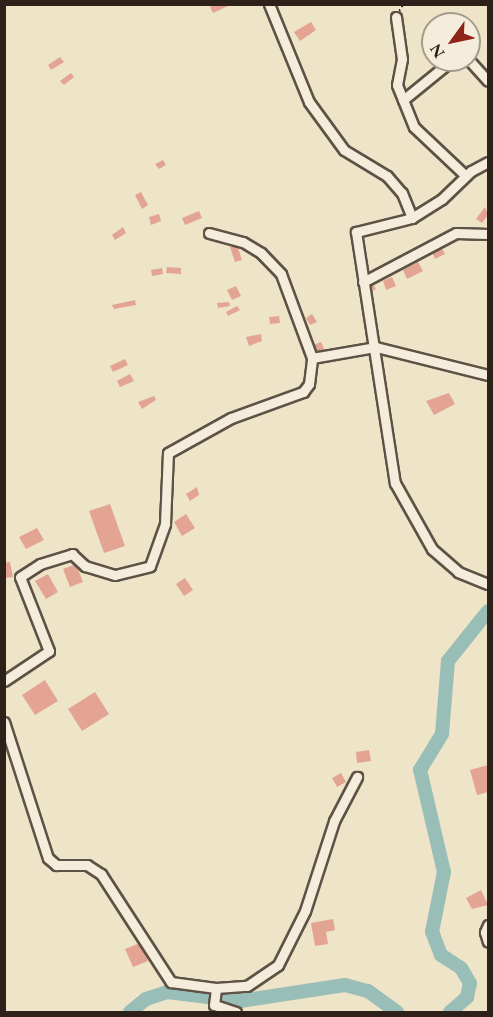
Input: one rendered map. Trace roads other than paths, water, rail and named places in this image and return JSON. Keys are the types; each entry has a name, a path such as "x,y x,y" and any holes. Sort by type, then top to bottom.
{"street":[{"path":"269,4 309,102 344,150 387,176 402,194 412,218"},
{"path":"396,17 402,59 397,85 414,128 466,176"},
{"path":"403,100 437,72"},
{"path":"489,162 466,176 442,199 412,218 356,232 376,347 395,483 432,549 458,572 489,584"},
{"path":"4,681 49,651 20,577 40,564 72,554 85,566 115,575 150,566 165,525 168,453 231,418 303,392 309,384 312,358 281,274 261,253 243,242 209,233"},
{"path":"363,282 456,233 489,234"},
{"path":"312,358 376,347 489,375"},
{"path":"4,722 48,858 56,865 87,865 100,874 171,982 216,988 247,986 278,965 305,911 334,821 357,777"},
{"path":"489,925 486,932 489,942"},
{"path":"216,988 214,1005 236,1012"}],"waterway":[{"path":"450,1012 467,997 470,983 461,968 441,955 432,932 444,872 420,770 442,734 448,661 488,611"},
{"path":"130,1012 146,999 167,992 240,1001 345,985 368,991 397,1012"}]}
